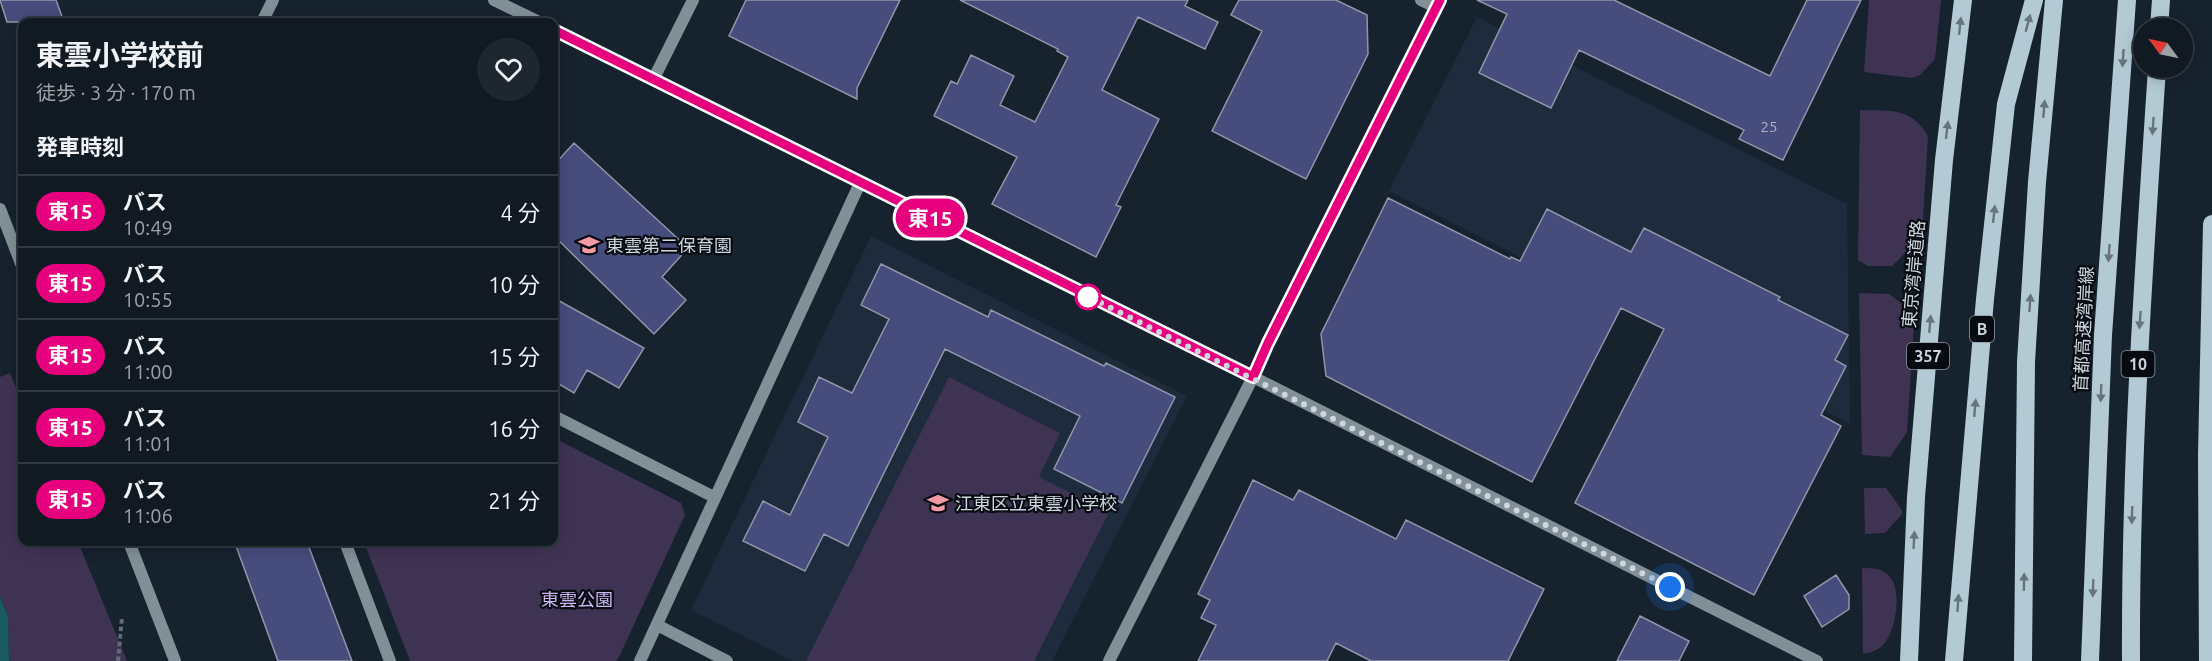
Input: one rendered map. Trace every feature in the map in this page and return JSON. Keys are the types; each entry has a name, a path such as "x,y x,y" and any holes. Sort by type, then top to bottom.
{"highway":[{"name":"東京湾岸道路","path":"1909,661 1916,497 1944,160 1963,0"},
{"name":"B","path":"1954,661 1982,334 2006,104 2034,0"},
{"path":"2023,660 2026,362 2037,182 2054,0"},
{"name":"首都高速湾岸線","path":"2090,661 2103,335 2127,0"},
{"path":"2160,18 2161,0"},
{"name":"10","path":"2130,661 2130,564 2139,340 2156,78"},
{"path":"2208,661 2207,454 2212,224"}],"street":[{"path":"264,18 273,0"},
{"path":"494,0 531,18"},
{"path":"653,80 693,0"},
{"path":"1109,661 1438,4 1421,0"},
{"path":"558,32 1253,377 1817,661"},
{"path":"640,661 860,183"},
{"path":"0,209 18,256"},
{"path":"558,418 714,496"},
{"path":"131,546 176,661"},
{"path":"347,546 390,661"},
{"path":"657,625 728,661"}],"path":[{"path":"118,661 122,616"}],"shaded area":[{"path":"1477,17 1847,204 1850,424 1389,191"},
{"name":"江東区立東雲小学校","path":"871,236 1187,396 1052,661 792,661 691,610"},
{"path":"0,596 8,617 9,661 0,661"}],"green space":[{"path":"1869,0 1941,0 1935,59 1920,75 1912,78 1864,72"},
{"path":"1860,110 1890,111 1907,115 1928,136 1922,236 1892,266 1868,266 1858,260"},
{"path":"1859,293 1889,294 1901,303 1914,324 1907,432 1890,457 1862,455"},
{"path":"10,373 18,393 18,546 80,546 127,661 9,661 8,617 0,596 0,377"},
{"path":"949,377 1060,433 1039,477 1109,512 1034,661 806,661"},
{"name":"東雲公園","path":"558,440 681,503 685,515 616,661 410,661 366,546 558,546"},
{"path":"1864,488 1886,488 1902,510 1902,514 1885,533 1865,534"},
{"path":"1862,568 1873,568 1886,573 1893,583 1897,601 1894,623 1886,641 1881,647 1863,654"}],"building":[{"path":"0,0 56,0 63,18 18,18 18,22 7,22"},
{"path":"746,0 900,0 857,88 857,99 729,36"},
{"path":"960,0 1188,0 1185,6 1218,22 1205,49 1138,17 1102,90 1159,119 1116,205 1121,207 1096,257 992,204 1017,157 934,116 951,81 957,84 971,55 1014,76 1000,105 1035,122 1068,57 1057,51 1058,49"},
{"path":"1239,0 1336,0 1367,15 1368,54 1306,179 1212,131 1262,31 1231,15"},
{"path":"1477,0 1614,0 1770,76 1807,0 1861,0 1783,160 1739,139 1744,130 1579,50 1551,108 1479,73 1507,14"},
{"path":"574,143 688,248 662,277 686,300 654,334 558,240 558,161"},
{"path":"1388,198 1510,259 1511,257 1520,261 1547,209 1631,252 1644,228 1780,297 1778,300 1848,335 1835,360 1846,366 1821,415 1841,426 1754,595 1575,503 1664,329 1621,308 1532,482 1326,376 1321,334"},
{"path":"881,264 988,317 991,310 1104,366 1106,363 1175,397 1122,503 1054,469 1080,416 945,349 848,546 824,534 805,571 743,541 763,501 790,515 828,437 798,422 819,377 852,393 889,319 861,305"},
{"path":"558,300 644,348 619,388 587,370 574,393 558,383"},
{"path":"1253,480 1293,500 1299,490 1396,539 1406,520 1544,589 1508,661 1371,661 1336,643 1327,661 1198,661 1216,625 1201,618 1210,600 1198,594"},
{"path":"236,546 309,546 352,661 278,661"},
{"path":"1836,575 1849,595 1849,609 1822,627 1804,596"},
{"path":"1640,616 1689,641 1679,661 1617,661"}],"bus line":[{"name":"東15","path":"558,32 1253,377 1440,0"}],"place":[{"name":"東雲第二保育園","path":"589,245"},
{"name":"江東区立東雲小学校","path":"938,503"}],"route":[{"path":"1088,297 1085,295 1670,587"}]}
